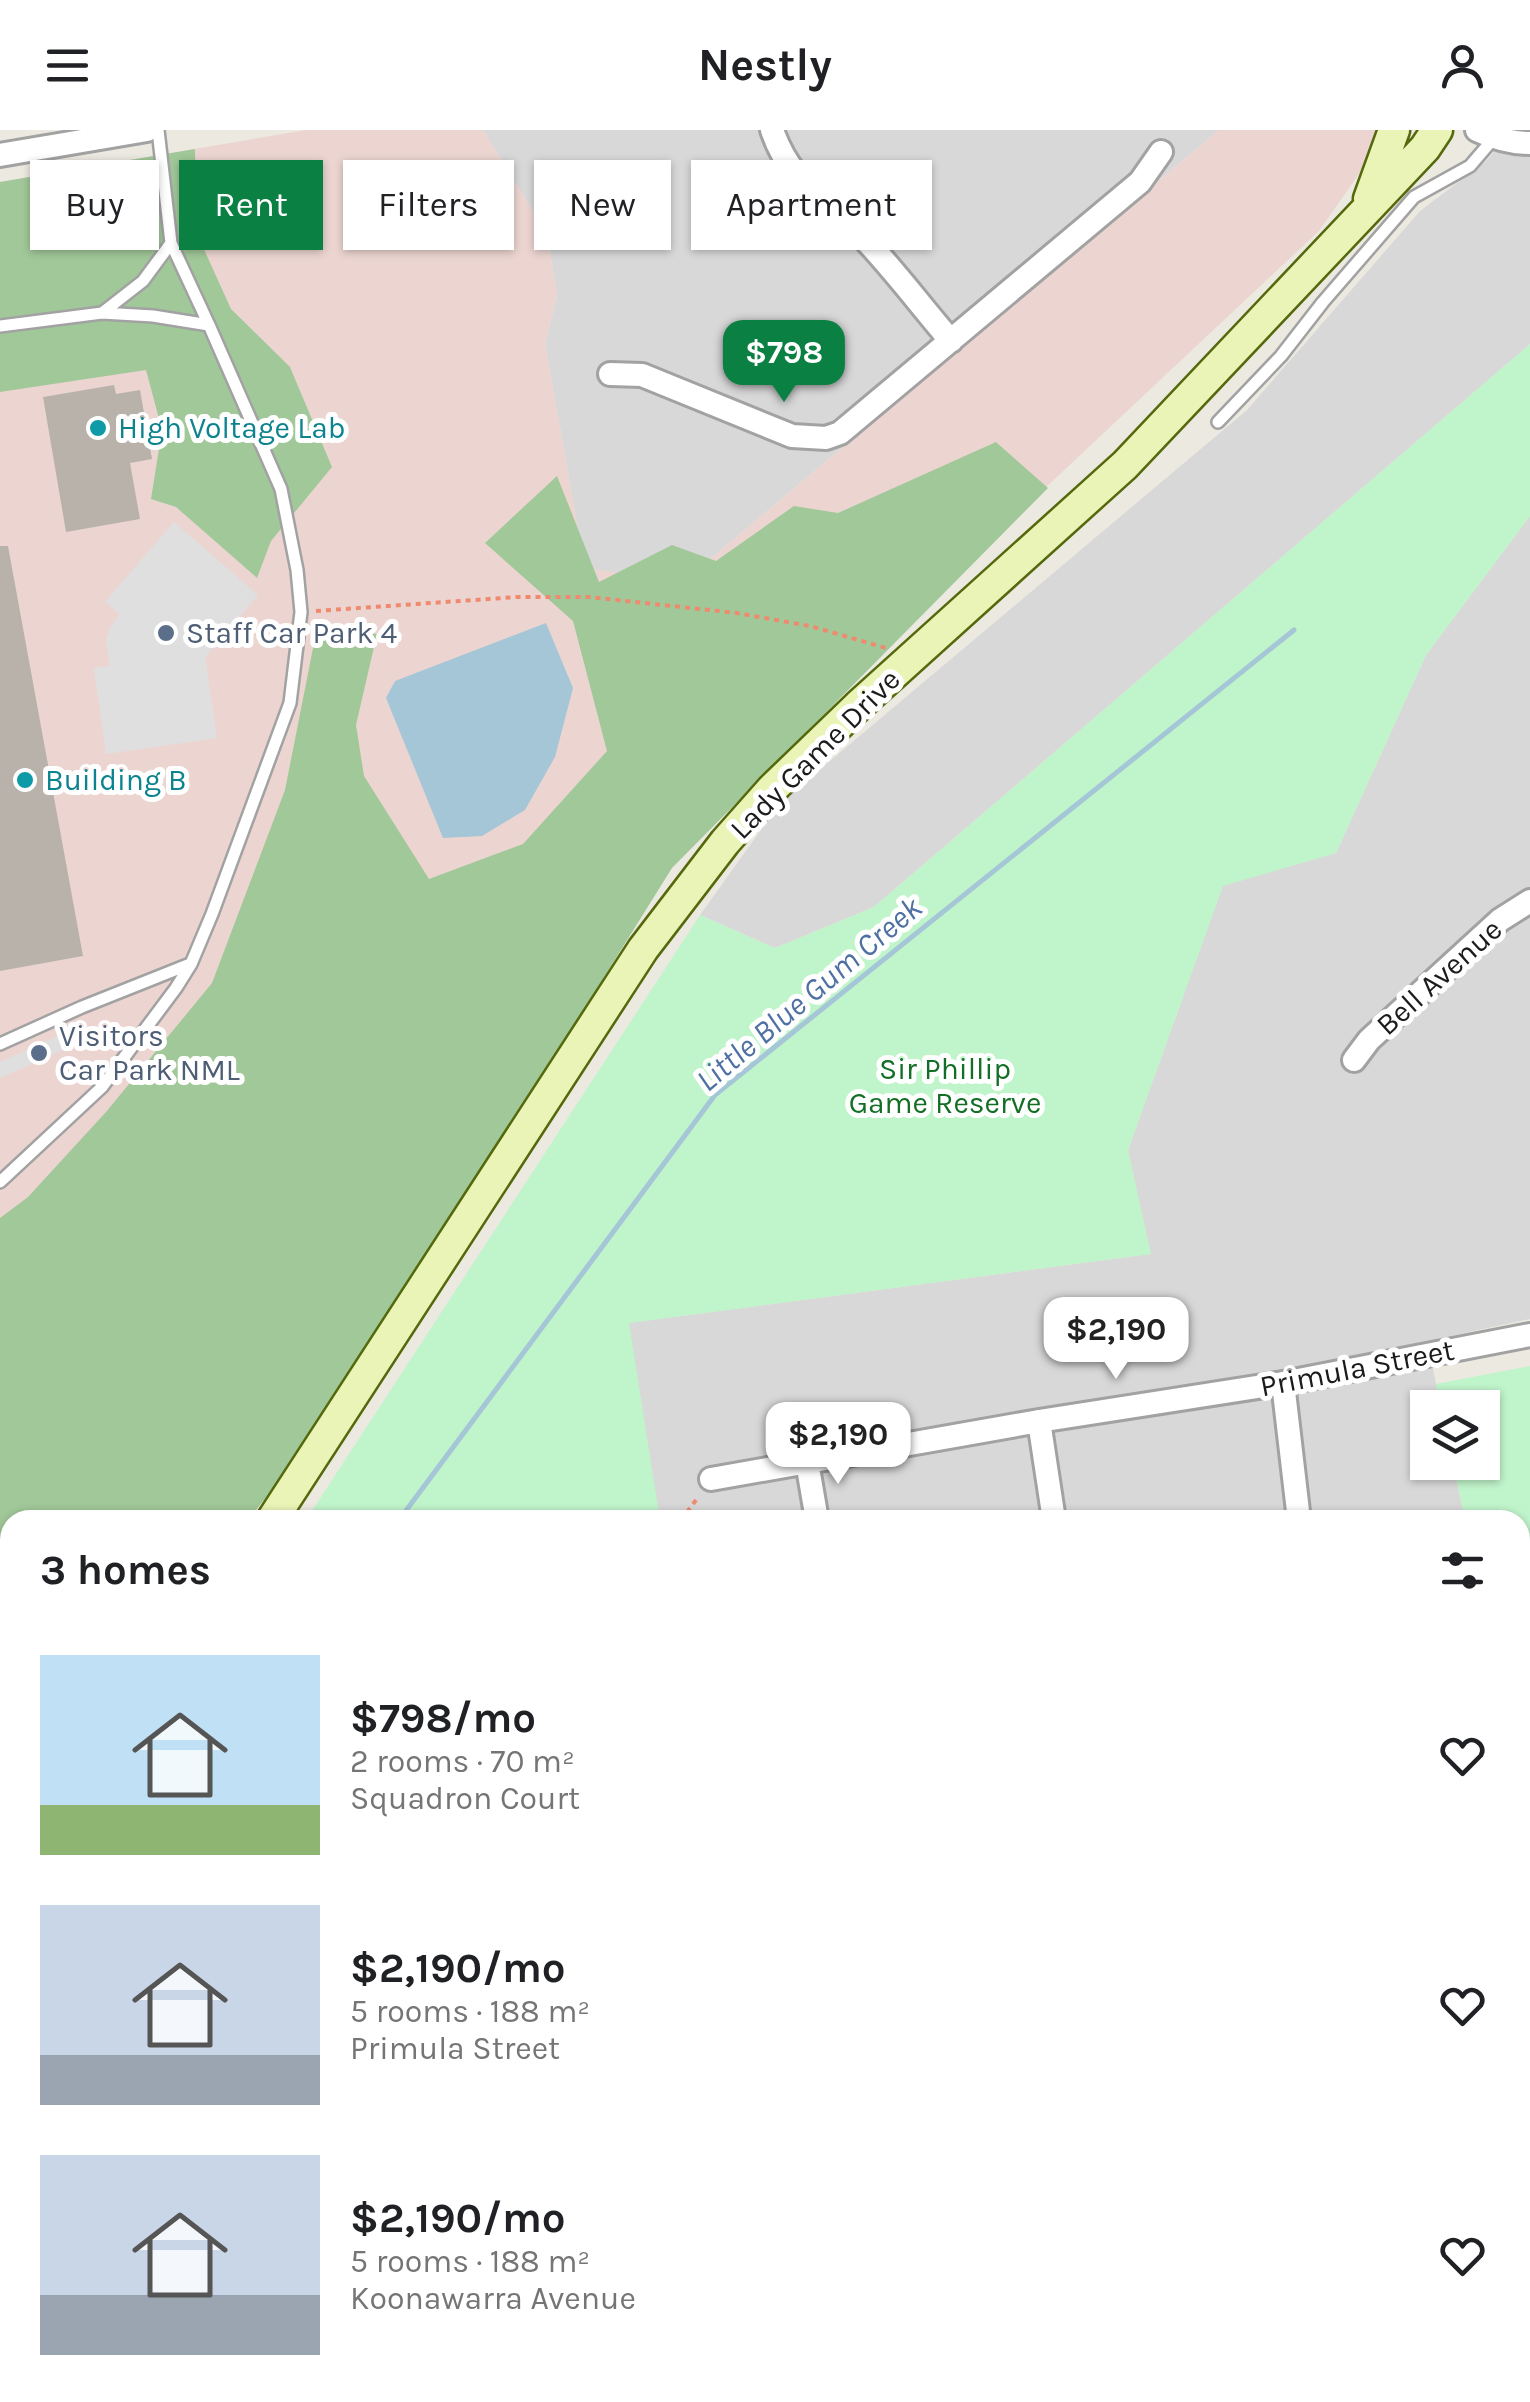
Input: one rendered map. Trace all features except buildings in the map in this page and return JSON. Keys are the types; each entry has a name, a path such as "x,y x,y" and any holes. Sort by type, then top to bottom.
{"main road":[{"path":"1364,211 1394,130"},
{"name":"Lady Game Drive","path":"278,1510 643,949 725,842 772,788 858,706 1124,465 1425,148 1436,130"}],"street":[{"path":"0,155 147,130"},
{"path":"772,130 798,180 856,230 950,340"},
{"path":"1520,130 1530,141"},
{"path":"1486,134 1517,143 1530,141"},
{"path":"610,374 642,375 792,436 826,438 840,433 1140,182 1162,152"},
{"name":"Bell Avenue","path":"1354,1060 1369,1040 1500,920 1530,901"},
{"name":"Primula Street","path":"711,1478 1040,1420 1282,1383 1530,1336"},
{"path":"1282,1383 1298,1510"},
{"path":"1040,1420 1053,1510"},
{"path":"807,1462 815,1510"}],"lane":[{"path":"0,1182 102,1086 191,964 290,703 302,612 280,489 171,243 158,130"},
{"path":"1218,422 1282,356 1414,197 1470,166 1486,134"},
{"path":"102,313 143,281 171,243"},
{"path":"0,326 102,313 209,325"},
{"path":"0,1044 191,964"}],"path":[{"path":"302,612 589,597 810,626 913,657"},
{"path":"688,1510 711,1478"}],"shaded area":[{"path":"306,130 483,130 501,160 343,160 343,250 514,250 514,180 534,213 534,250 550,250 557,295 545,344 585,568 683,582 1219,130 1376,130 1373,154 1319,231 993,537 0,1380 0,182 30,177 30,250 159,250 159,160 129,160"},
{"path":"483,130 1219,130 683,582 585,569 545,344 557,295 550,250 671,250 671,160 534,160 534,213 514,180 514,160 501,160"},
{"path":"1513,130 1530,130 1530,344 874,907 775,948 700,915 780,803 1247,410 1420,211 1486,161"},
{"path":"1530,516 1530,1319 1427,1341 1437,1390 1410,1390 1410,1480 1457,1480 1463,1510 649,1510 628,1323 1150,1254 1128,1150 1223,885 1336,853 1426,655"},
{"name":"Staff Car Park 4","path":"174,522 258,595 205,657 217,738 106,754 94,668 110,666 106,640 120,614 105,602"},
{"name":"Visitors Car Park NML","path":"73,1029 79,1043 0,1078 0,1062"}],"green space":[{"path":"195,149 195,160 179,160 179,250 204,250 231,309 290,367 332,467 271,541 257,578 176,507 151,499 162,430 146,370 0,392 0,182 30,177 30,250 159,250 159,160 130,160"},
{"name":"Sir Phillip Game Reserve","path":"1530,344 1530,516 1426,655 1336,853 1223,886 1128,1150 1151,1254 629,1323 658,1510 313,1510 700,915 775,948 874,907"},
{"path":"996,442 1048,488 672,868 326,1423 256,1510 0,1510 0,1218 28,1197 106,1112 212,983 285,790 317,628 377,634 356,725 364,776 429,879 523,844 607,751 573,621 485,543 557,476 599,582 672,545 716,561 794,506 838,513"},
{"path":"1530,1366 1530,1510 1463,1510 1457,1480 1500,1480 1500,1390 1437,1390 1436,1384"}],"water":[{"path":"546,623 573,688 555,757 525,810 482,836 443,838 386,698 395,681"}],"waterway":[{"name":"Little Blue Gum Creek","path":"406,1510 715,1095 1294,630"}],"place":[{"name":"High Voltage Lab","path":"98,428"},
{"name":"Staff Car Park 4","path":"166,633"},
{"name":"Building B","path":"25,780"},
{"name":"Visitors Car Park NML","path":"39,1053"}]}
